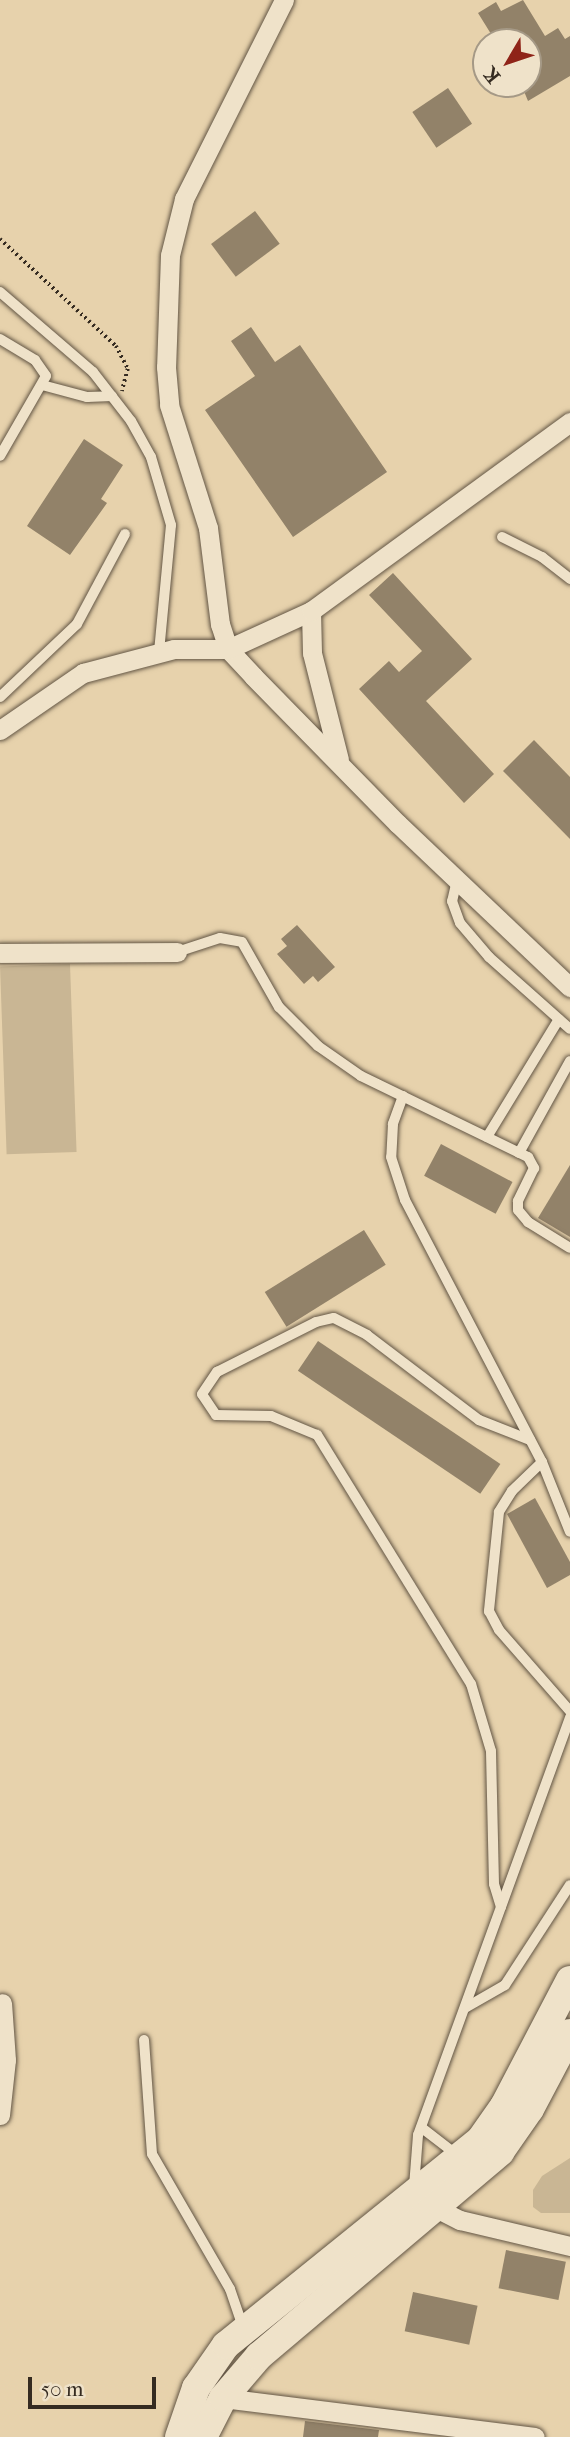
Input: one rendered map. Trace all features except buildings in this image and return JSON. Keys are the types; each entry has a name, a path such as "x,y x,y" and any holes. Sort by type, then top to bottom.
{"main road":[{"path":"178,2437 196,2388 211,2361 243,2330 413,2192 461,2157 493,2124 570,1980"},
{"path":"203,2437 223,2398 259,2356 500,2152 530,2109 570,2033"}],"street":[{"path":"284,0 184,199 170,255 166,355 169,405 208,528 219,624 228,649 458,880 570,987"},
{"path":"0,730 83,673 159,653 228,649 311,611 570,422"},
{"path":"311,611 312,653 339,761"},
{"path":"0,953 177,952"},
{"path":"0,2115 6,2060 2,2003"},
{"path":"436,2208 460,2220 570,2246"},
{"path":"223,2398 535,2437"}],"lane":[{"path":"0,292 81,359 115,399 151,457 171,525 159,653"},
{"path":"0,339 35,360 46,376 0,456"},
{"path":"42,385 87,397 115,399"},
{"path":"0,696 76,624 125,534"},
{"path":"502,537 542,556 570,579"},
{"path":"458,880 452,901 460,923 489,957 570,1029"},
{"path":"177,952 220,939 242,942 262,980 296,1026 361,1076 519,1153 534,1168 518,1201 519,1210 528,1222 570,1248"},
{"path":"487,1137 559,1019"},
{"path":"519,1153 570,1061"},
{"path":"403,1096 391,1140 402,1191 542,1462 570,1532"},
{"path":"501,1907 494,1884 491,1751 471,1684 317,1435 271,1416 216,1415 202,1394 212,1378 229,1365 316,1322 334,1318 367,1335 479,1420 530,1440"},
{"path":"542,1462 512,1491 499,1512 489,1611 499,1630 570,1711"},
{"path":"413,2192 422,2127 570,1717"},
{"path":"466,2008 505,1985 570,1885"},
{"path":"144,2040 152,2154 230,2289 243,2330"},
{"path":"422,2127 444,2149 461,2157"}],"path":[{"path":"0,239 117,346 128,369 115,399"}],"shaded area":[{"path":"70,964 77,1152 7,1154 0,966"},
{"path":"570,2158 570,2213 541,2213 533,2207 533,2190 542,2176"}]}
